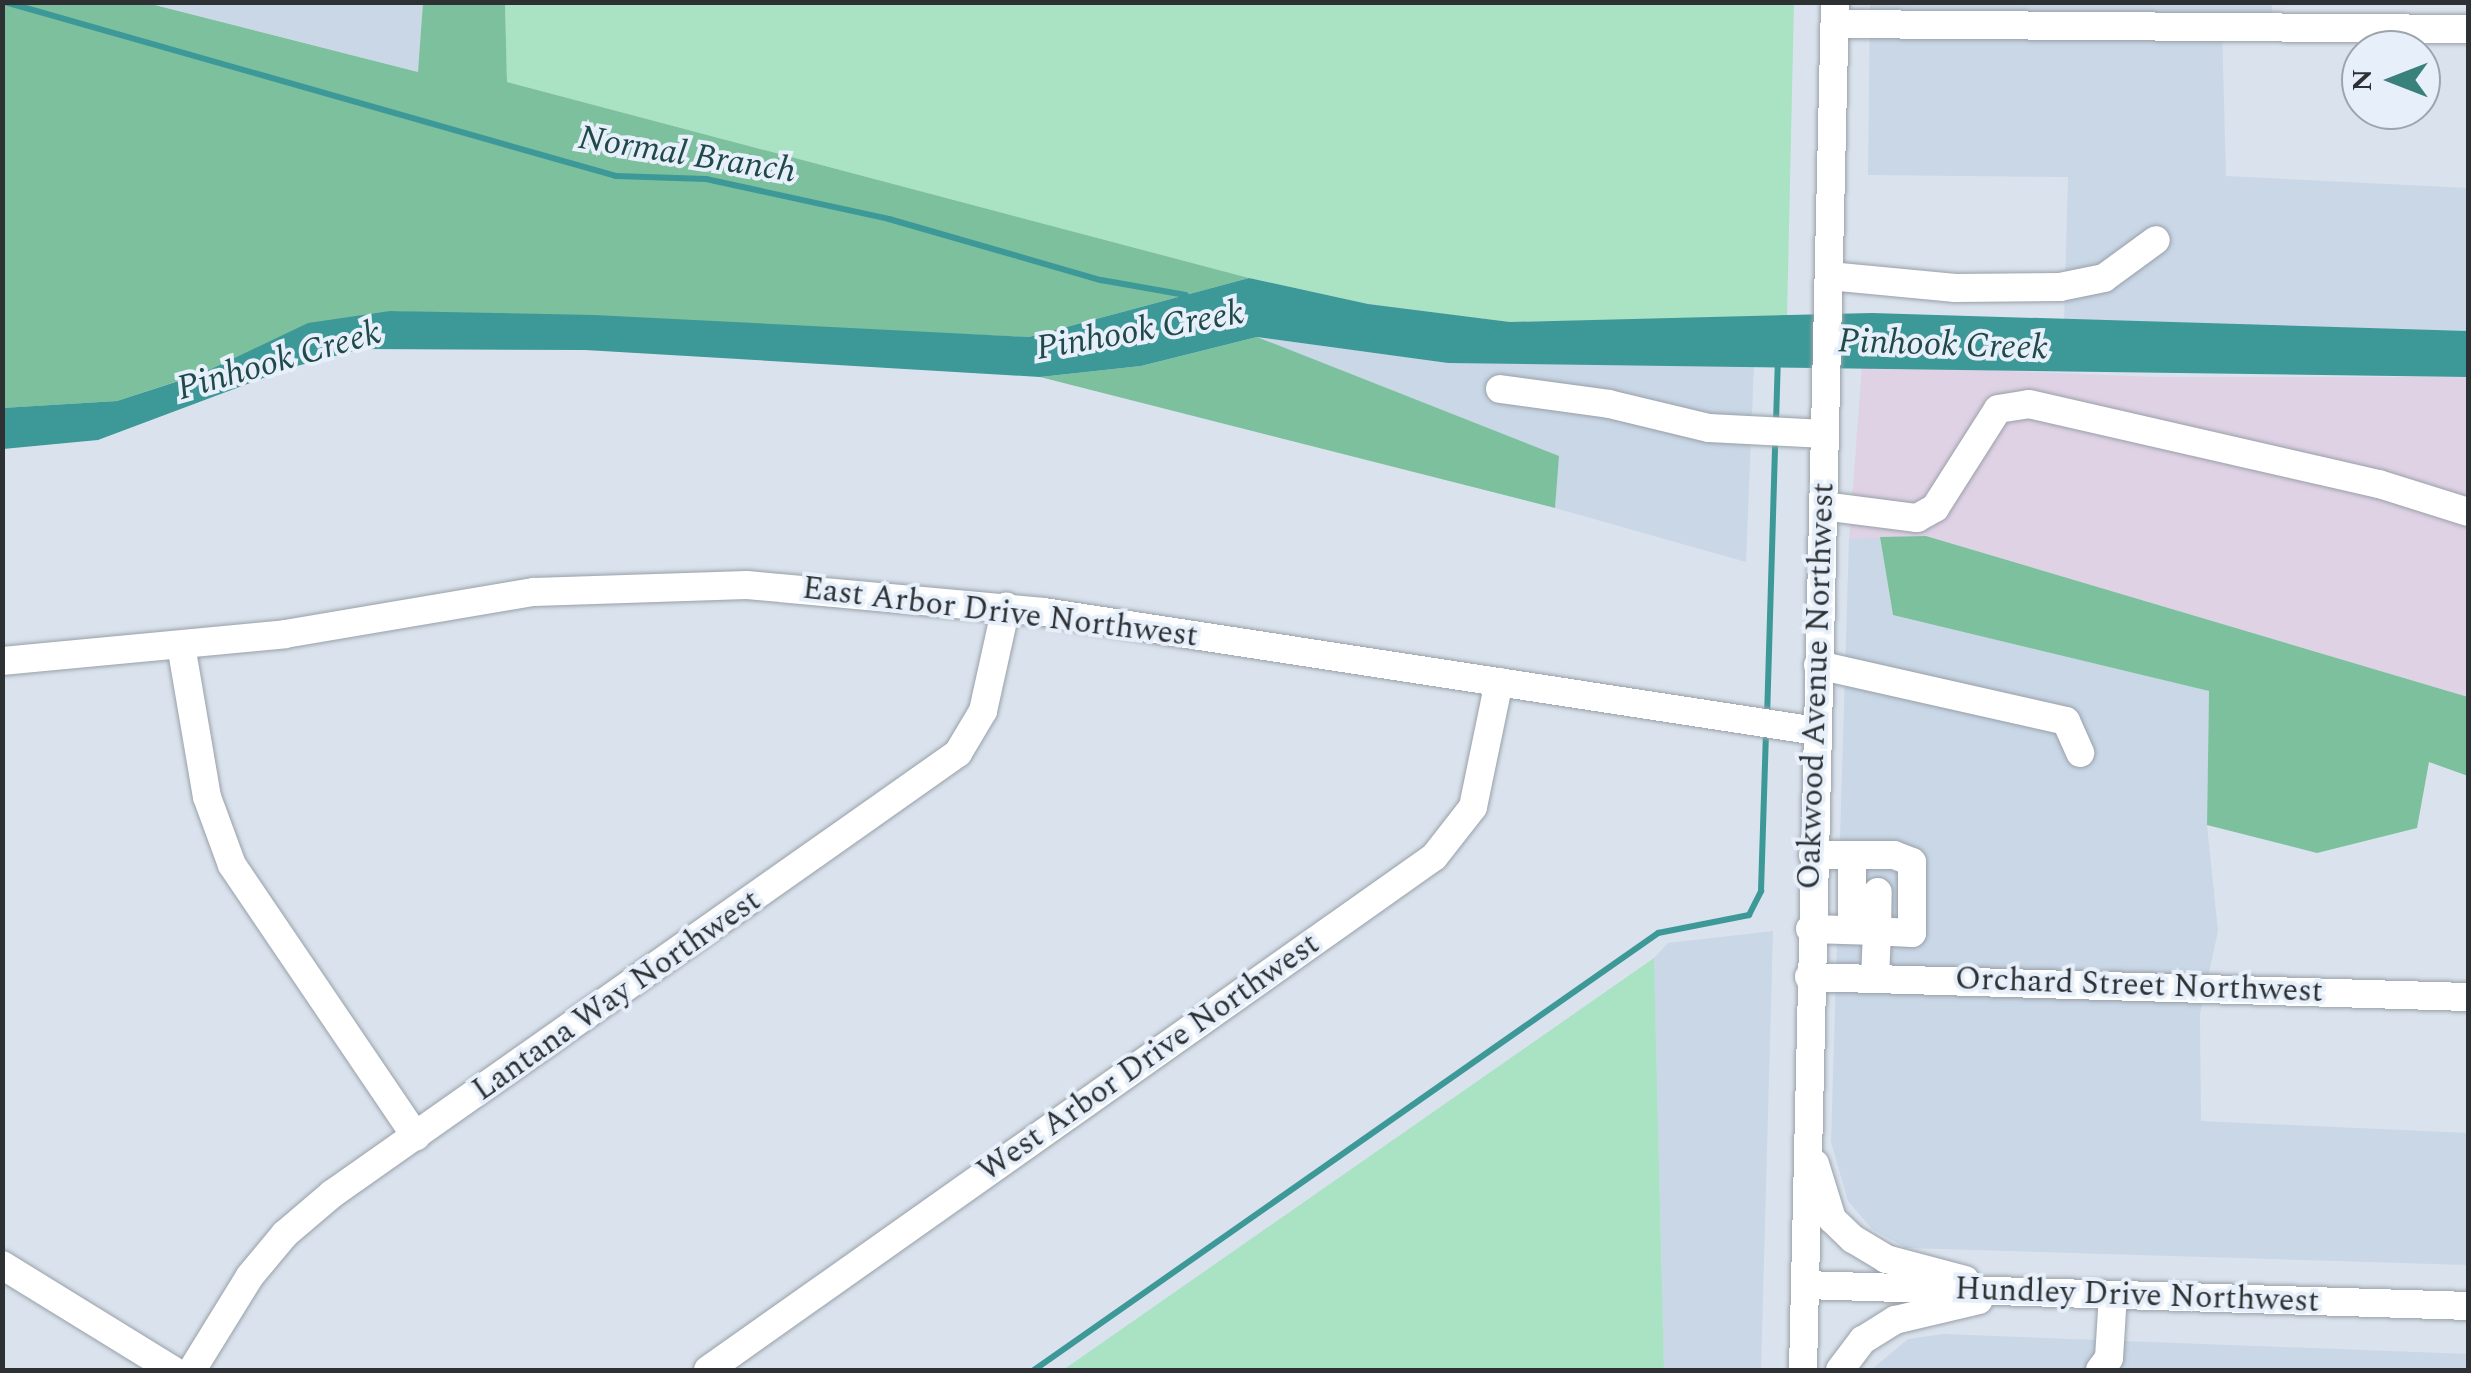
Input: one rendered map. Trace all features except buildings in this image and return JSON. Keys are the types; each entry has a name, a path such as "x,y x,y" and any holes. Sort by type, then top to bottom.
{"street":[{"path":"1835,14 2468,29"},
{"name":"Oakwood Avenue Northwest","path":"1803,1370 1810,929 1835,14"},
{"path":"1829,276 1955,288 2060,287 2104,278 2156,240"},
{"path":"1500,389 1757,432 1824,434"},
{"path":"1823,506 1918,518 1935,508 1998,410 2029,404 2341,475 2468,512"},
{"name":"East Arbor Drive Northwest","path":"2,660 181,645 534,592 747,585 1006,607 1816,731"},
{"name":"Lantana Way Northwest","path":"192,1370 284,1234 958,753 983,711 1006,607"},
{"path":"181,645 206,797 232,865 416,1137"},
{"path":"1818,665 2066,720 2080,753"},
{"name":"West Arbor Drive Northwest","path":"708,1370 1434,857 1472,807 1486,768 1499,682"},
{"path":"1810,929 1912,933 1912,862 1871,867 1813,854"},
{"path":"1871,867 1864,931 1875,978"},
{"path":"1864,931 1871,867"},
{"name":"Orchard Street Northwest","path":"1809,976 2468,997"},
{"path":"1807,1125 1832,1219 1853,1239 1886,1259 2010,1292"},
{"path":"2,1265 173,1370"},
{"name":"Hundley Drive Northwest","path":"1804,1286 2468,1306"},
{"path":"1840,1370 1863,1340 1895,1320 2010,1292"},
{"path":"2100,1370 2109,1358 2113,1295"}],"shaded area":[{"path":"2,3 147,3 418,72 423,3 505,3 507,82 1249,278 1029,337 390,311 117,401 3,408"},
{"path":"148,3 423,3 419,72"},
{"path":"505,3 1794,3 1787,317 1510,322 1368,304 1249,278 507,82"},
{"path":"1870,3 2272,3 2272,26 2222,28 2226,176 2468,188 2468,331 2064,323 2068,177 1868,175"},
{"path":"1257,337 1448,363 1754,364 1746,562 1555,508 1558,456"},
{"path":"1257,337 1559,456 1555,508 1040,377 1141,366"},
{"path":"1862,365 2157,377 2468,377 2468,697 1926,536 1849,539"},
{"path":"1926,536 2468,697 2468,776 2429,762 2417,828 2317,853 2207,825 2209,691 1893,615 1880,537"},
{"path":"1880,537 1893,615 2209,691 2207,825 2218,931 2200,1014 2201,1121 2468,1133 2468,1265 1906,1248 1872,1229 1848,1201 1831,1142 1849,539"},
{"path":"1773,931 1761,1370 1664,1370 1654,958 1668,943"},
{"path":"1654,958 1664,1370 1063,1370"},
{"path":"1943,1334 2468,1354 2468,1370 1871,1370 1908,1339"}],"water":[{"name":"Pinhook Creek","path":"1249,278 1368,304 1510,322 1872,313 2468,331 2468,377 1448,363 1257,337 1141,366 1040,377 585,350 362,349 293,367 98,440 3,449 2,408 117,401 203,373 308,323 390,311 594,315 1029,337"}],"waterway":[{"name":"Normal Branch","path":"5,2 616,176 706,179 889,219 1101,280 1186,295"},
{"path":"1776,423 1778,356"},
{"path":"1767,718 1775,441"},
{"path":"1034,1370 1658,933 1749,915 1761,891 1766,731"}]}
